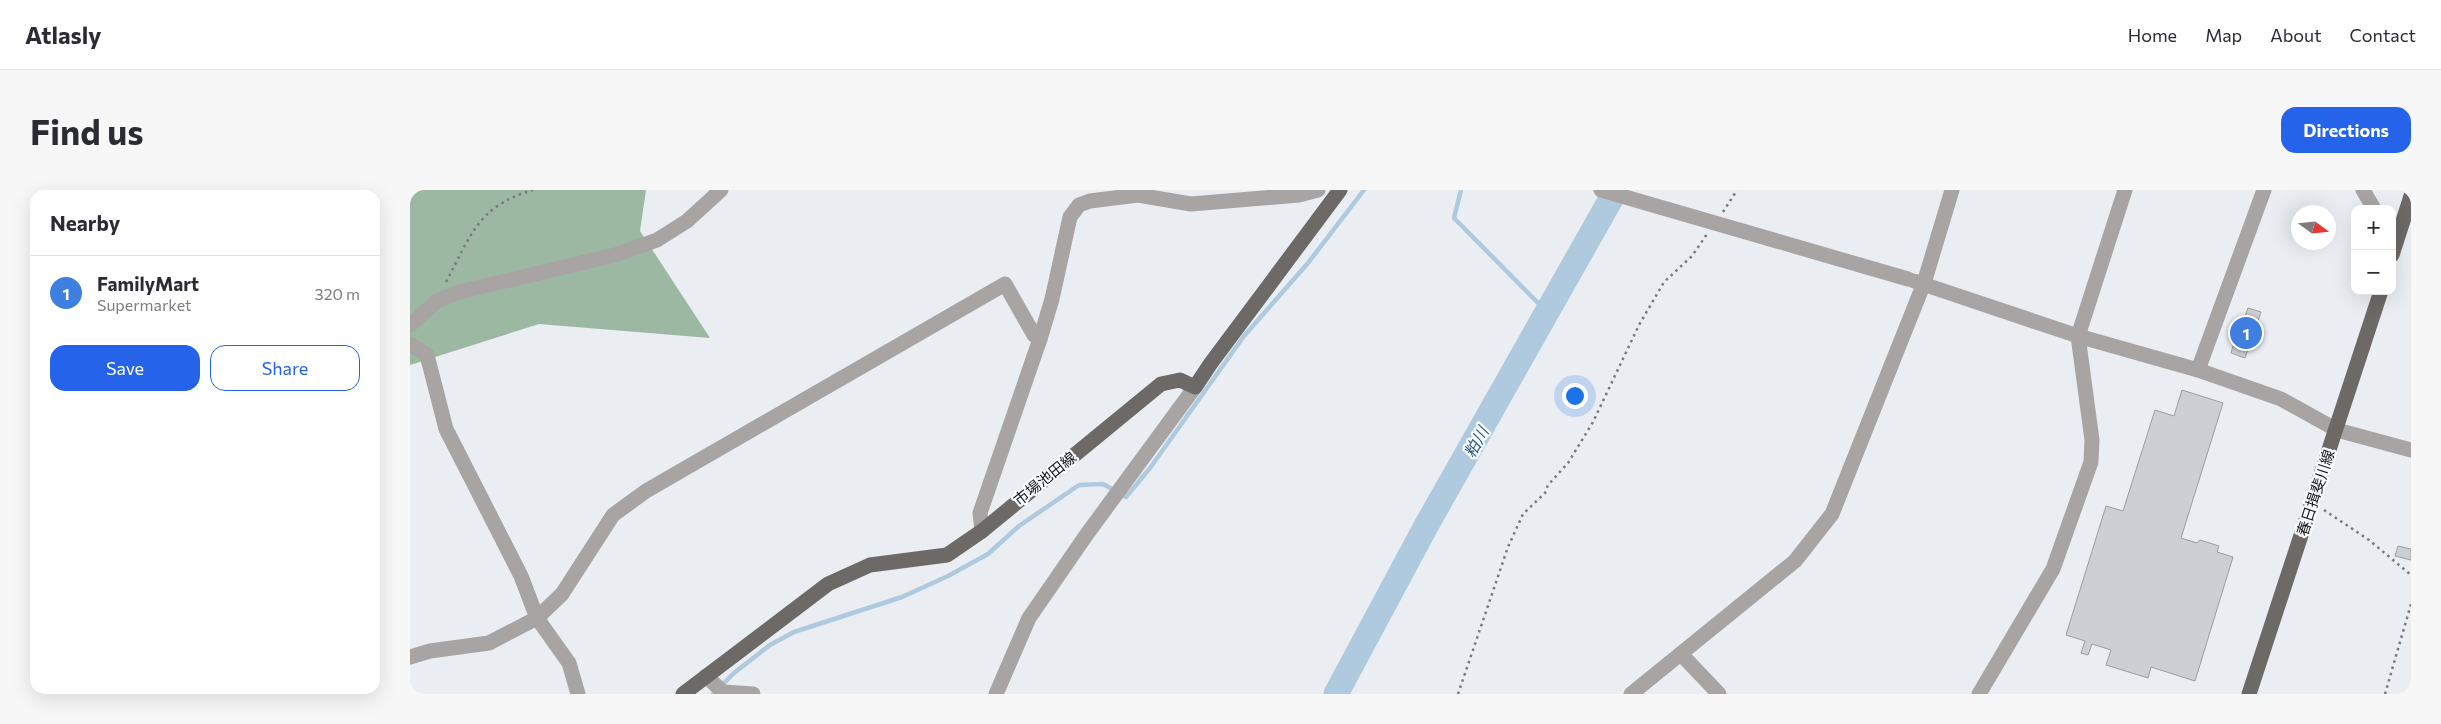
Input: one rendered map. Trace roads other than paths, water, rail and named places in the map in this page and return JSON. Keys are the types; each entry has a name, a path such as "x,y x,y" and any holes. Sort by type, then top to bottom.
{"main road":[{"path":"1195,387 1210,363 1340,190"},
{"path":"2393,250 2397,224 2411,196"},
{"name":"春日揖斐川線","path":"2249,694 2380,295"},
{"name":"市場池田線","path":"683,694 828,584 870,565 947,555 982,531 1161,384 1180,380 1195,387"}],"street":[{"path":"410,325 437,301 460,292 615,255 657,240 687,221 721,190"},
{"path":"982,531 980,513 1040,339 1052,299 1070,217 1079,204 1138,195 1190,204 1299,195 1318,190"},
{"path":"1601,190 1924,283 2078,336 2198,370 2281,400 2337,430 2411,450"},
{"path":"1631,694 1795,561 1832,514 1924,283 1952,190"},
{"path":"1979,694 2053,568 2091,462 2092,440 2078,336 2125,190"},
{"path":"2198,370 2264,190"},
{"path":"2363,190 2372,205"},
{"path":"410,658 430,651 489,644 537,618 562,594 613,515 646,491 1005,284 1034,335 1040,339"},
{"path":"410,344 428,355 446,429 521,576 537,618 569,663 578,694"},
{"path":"996,694 1029,618 1195,387"},
{"path":"1681,654 1719,694"},
{"path":"706,676 723,692 746,692 753,694"}],"waterway":[{"path":"713,694 734,673 770,645 794,632 902,597 948,576 988,554 1019,526 1079,485 1103,484 1126,497 1150,468 1244,336 1308,263 1364,190"},
{"path":"1461,190 1454,218 1548,313"},
{"name":"粕川","path":"1336,694 1426,526 1616,190"}],"place":[{"name":"FamilyMart","path":"2246,333"}]}
